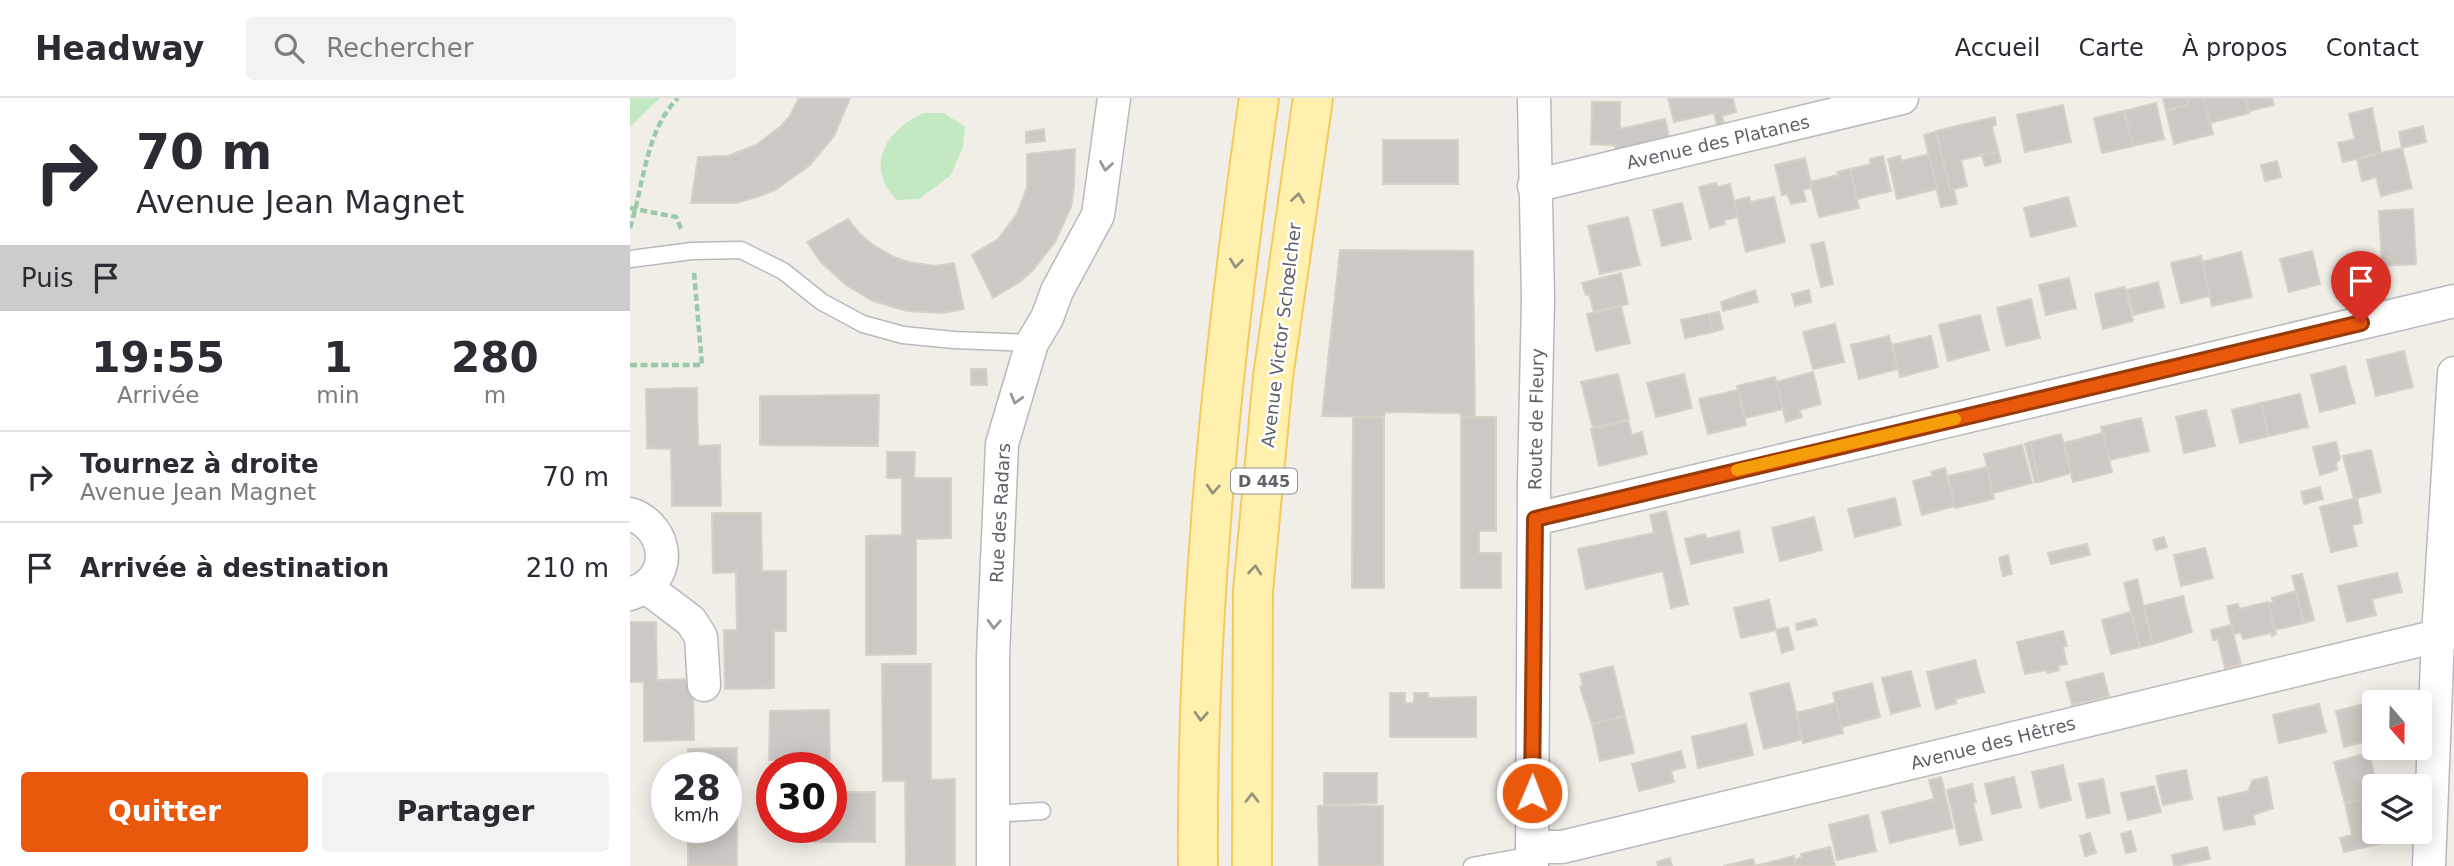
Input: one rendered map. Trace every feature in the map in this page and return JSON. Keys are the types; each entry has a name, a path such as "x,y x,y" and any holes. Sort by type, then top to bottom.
{"main road":[{"name":"D 445","path":"1198,866 1198,778 1213,485 1239,237 1259,98"},
{"name":"Avenue Victor Schœlcher","path":"1252,866 1254,591 1273,377 1313,98"}],"street":[{"name":"Rue des Radars","path":"993,866 993,655 1002,444 1032,343 1098,215 1114,98"},
{"name":"Route de Fleury","path":"1532,856 1538,299 1534,98"},
{"name":"Avenue des Platanes","path":"1534,186 1902,98"},
{"path":"1535,519 2454,301"},
{"path":"2429,866 2446,634 2454,373"},
{"path":"630,514 642,518 656,532 662,552 658,571 638,591 691,621 701,637 704,685"},
{"name":"Avenue des Hêtres","path":"1532,856 2446,634"}],"lane":[{"path":"630,259 692,251 741,250 783,271 822,302 863,324 903,335 1032,343"},
{"path":"992,814 1042,811"},
{"path":"1472,866 1532,856"}],"path":[{"path":"630,228 648,150 672,104 678,98"},
{"path":"630,365 702,365 692,251 676,217 633,209"}],"green space":[{"path":"630,98 660,98 630,127"},
{"path":"924,113 944,113 965,127 963,147 951,175 919,199 896,200 886,186 881,170 884,149 896,131"}],"building":[{"path":"799,98 850,98 834,136 810,165 775,190 757,197 736,203 691,203 698,157 728,156 756,145 781,126 790,116"},
{"path":"1668,98 1733,98 1736,112 1722,116 1724,124 1717,125 1714,113 1674,122"},
{"path":"2163,98 2187,98 2188,105 2166,111"},
{"path":"2187,98 2204,98 2213,134 2174,144 2166,111 2188,105"},
{"path":"2204,98 2245,98 2249,113 2210,123"},
{"path":"2245,98 2272,98 2274,105 2249,111"},
{"path":"1592,102 1620,102 1620,129 1665,119 1669,137 1615,150 1615,145 1591,144"},
{"path":"2156,103 2164,139 2133,146 2124,111"},
{"path":"2063,105 2071,142 2025,152 2017,115"},
{"path":"2372,108 2381,153 2343,162 2338,143 2355,139 2349,114"},
{"path":"2124,111 2133,146 2102,153 2094,118"},
{"path":"1995,117 1996,125 1992,126 1998,151 1961,160 1967,186 1950,190 1936,131"},
{"path":"2423,126 2426,142 2402,148 2399,132"},
{"path":"1044,129 1045,141 1026,143 1026,132"},
{"path":"1936,132 1950,190 1954,189 1957,204 1941,207 1924,135"},
{"path":"1383,140 1458,140 1458,184 1383,184"},
{"path":"2402,148 2412,188 2381,196 2376,177 2362,181 2357,159"},
{"path":"1075,149 1071,207 1055,242 1021,281 993,298 972,255 998,239 1017,214 1027,187 1027,154"},
{"path":"1998,151 2001,162 1985,166 1982,155"},
{"path":"1929,154 1937,189 1897,199 1888,159 1900,156 1902,161"},
{"path":"1883,156 1891,191 1857,199 1850,169 1871,164 1870,159"},
{"path":"1805,158 1812,188 1803,190 1806,201 1791,204 1787,194 1782,195 1775,165"},
{"path":"2277,161 2281,177 2265,181 2261,165"},
{"path":"1850,169 1859,208 1819,217 1810,182"},
{"path":"1716,183 1717,187 1730,184 1738,217 1724,220 1725,224 1710,228 1699,187"},
{"path":"1749,197 1751,202 1774,197 1785,242 1746,252 1734,201"},
{"path":"2068,197 2076,226 2031,237 2024,208"},
{"path":"1682,203 1691,239 1662,246 1653,210"},
{"path":"2413,209 2416,264 2382,266 2379,211"},
{"path":"1628,217 1640,265 1600,274 1588,226"},
{"path":"848,219 873,245 894,257 935,266 954,263 964,309 943,313 907,311 873,301 846,285 821,262 807,242"},
{"path":"1824,242 1833,284 1821,287 1811,245"},
{"path":"1340,250 1473,251 1475,417 1461,417 1460,413 1385,412 1384,417 1322,416"},
{"path":"2312,251 2320,284 2289,292 2280,259"},
{"path":"2241,252 2252,297 2212,306 2202,262"},
{"path":"2201,256 2210,296 2181,303 2171,263"},
{"path":"1621,273 1628,304 1594,312 1589,294 1586,295 1582,283"},
{"path":"2069,278 2076,308 2046,315 2039,285"},
{"path":"2158,282 2164,307 2134,315 2127,290"},
{"path":"2125,287 2133,321 2103,329 2095,294"},
{"path":"1755,290 1758,302 1723,311 1721,302"},
{"path":"1809,290 1811,302 1795,306 1792,294"},
{"path":"2031,299 2040,338 2006,346 1997,308"},
{"path":"1621,306 1630,343 1596,351 1587,314"},
{"path":"1719,312 1723,329 1713,332 1709,314"},
{"path":"1709,314 1713,332 1685,338 1681,320"},
{"path":"1980,315 1989,350 1948,361 1939,325"},
{"path":"1835,324 1844,362 1813,369 1803,332"},
{"path":"1889,336 1898,369 1859,379 1851,345"},
{"path":"1931,336 1938,367 1900,377 1892,345"},
{"path":"2404,351 2413,387 2376,396 2367,360"},
{"path":"2345,366 2355,403 2320,412 2311,375"},
{"path":"971,369 986,369 987,385 971,385"},
{"path":"1813,372 1821,404 1799,410 1802,417 1786,422 1776,382"},
{"path":"1618,374 1629,419 1593,428 1581,382"},
{"path":"1684,374 1692,408 1656,417 1647,383"},
{"path":"1775,377 1783,409 1745,418 1737,386"},
{"path":"697,388 698,446 720,445 721,506 672,506 671,449 647,448 646,389"},
{"path":"1738,390 1746,425 1708,434 1699,399"},
{"path":"2300,394 2308,427 2269,436 2261,403"},
{"path":"879,395 878,446 760,445 760,396"},
{"path":"2261,403 2269,436 2240,443 2232,410"},
{"path":"2206,410 2215,446 2184,453 2176,417"},
{"path":"1353,417 1384,417 1384,588 1352,588"},
{"path":"1461,417 1496,417 1496,531 1479,531 1479,553 1501,553 1501,588 1461,588"},
{"path":"2141,418 2149,451 2109,460 2101,427"},
{"path":"1628,420 1632,435 1642,432 1647,454 1599,466 1591,429"},
{"path":"2103,433 2112,472 2073,482 2064,443"},
{"path":"2061,434 2071,473 2039,482 2030,442"},
{"path":"2030,442 2039,482 2035,482 2025,444"},
{"path":"2336,442 2340,458 2336,464 2337,470 2320,475 2313,447"},
{"path":"2022,445 2032,483 1993,493 1984,454"},
{"path":"2371,450 2381,492 2354,499 2343,456"},
{"path":"887,452 915,452 914,478 951,478 951,538 916,539 916,654 866,655 866,536 902,535 902,478 887,478"},
{"path":"1987,467 1994,499 1955,508 1948,476"},
{"path":"1945,468 1955,506 1922,515 1913,481 1933,476 1931,472"},
{"path":"2320,487 2323,499 2304,504 2301,492"},
{"path":"1895,498 1901,525 1855,537 1848,509"},
{"path":"2357,498 2362,523 2352,525 2357,546 2331,552 2320,507"},
{"path":"1666,511 1688,604 1671,608 1663,571 1586,589 1578,549 1654,533 1650,515"},
{"path":"712,513 761,513 762,571 786,571 786,631 774,631 774,688 725,689 724,630 737,630 736,572 713,573"},
{"path":"1814,517 1822,550 1780,561 1772,528"},
{"path":"1739,531 1743,552 1691,564 1685,539 1705,534 1706,539"},
{"path":"2164,537 2167,547 2156,550 2153,540"},
{"path":"2087,544 2090,555 2051,564 2048,553"},
{"path":"2205,548 2213,578 2181,586 2174,555"},
{"path":"2008,555 2012,574 2003,576 1999,558"},
{"path":"2397,573 2402,592 2372,599 2376,615 2347,622 2338,586"},
{"path":"2302,574 2314,620 2304,623 2292,576"},
{"path":"2137,579 2153,644 2140,647 2124,583"},
{"path":"2296,591 2304,623 2274,630 2268,604 2273,602 2272,598"},
{"path":"2183,596 2192,632 2153,644 2144,606"},
{"path":"1769,600 1776,630 1741,638 1734,608"},
{"path":"2268,602 2276,634 2243,639 2241,633 2233,634 2227,606 2238,604 2239,609"},
{"path":"2131,612 2140,647 2111,654 2102,620"},
{"path":"1815,619 1817,625 1797,630 1796,624"},
{"path":"630,622 656,622 657,680 693,679 694,740 644,741 644,682 630,682"},
{"path":"2231,625 2241,664 2225,668 2218,639 2213,640 2211,630"},
{"path":"1788,627 1794,649 1782,653 1776,630"},
{"path":"2063,631 2067,646 2063,647 2067,664 2048,673 2046,670 2025,674 2017,642"},
{"path":"1975,660 1984,692 1955,699 1956,703 1936,709 1927,672"},
{"path":"882,664 931,664 931,780 955,779 955,866 906,866 905,781 883,781"},
{"path":"1613,666 1625,716 1592,724 1580,687 1583,686 1580,674"},
{"path":"1911,671 1920,706 1891,714 1882,678"},
{"path":"2103,673 2109,696 2072,705 2066,682"},
{"path":"1789,683 1803,739 1764,749 1750,693"},
{"path":"1872,683 1880,717 1841,727 1833,693"},
{"path":"1390,693 1405,693 1405,703 1414,703 1414,693 1428,693 1428,698 1476,697 1476,737 1390,737"},
{"path":"1836,703 1843,733 1803,743 1796,713"},
{"path":"2319,704 2326,732 2279,743 2273,715"},
{"path":"2362,704 2362,742 2344,747 2336,711"},
{"path":"829,710 830,752 769,752 770,711"},
{"path":"1625,716 1634,753 1600,761 1592,724"},
{"path":"1746,724 1753,755 1698,768 1692,737"},
{"path":"737,748 737,752 688,752 688,749"},
{"path":"1681,751 1685,767 1671,771 1674,782 1639,791 1632,764"},
{"path":"2362,755 2362,760 2371,760 2374,774 2362,774 2362,799 2345,803 2334,762"},
{"path":"2063,765 2071,800 2040,808 2032,772"},
{"path":"2186,770 2192,799 2163,805 2156,776"},
{"path":"1324,773 1377,773 1377,803 1324,805"},
{"path":"1941,777 1953,828 1890,843 1882,812 1934,799 1929,780"},
{"path":"2014,777 2021,807 1992,814 1985,784"},
{"path":"2267,777 2273,808 2253,815 2255,824 2224,830 2218,798 2248,791 2253,780"},
{"path":"2103,779 2110,813 2087,818 2079,784"},
{"path":"1972,784 1976,802 1973,803 1982,840 1960,845 1947,790"},
{"path":"2154,786 2161,812 2128,820 2121,793"},
{"path":"847,792 875,792 875,842 847,842"},
{"path":"2362,799 2362,844 2378,844 2344,852 2340,838 2352,835 2345,803"},
{"path":"1318,806 1383,806 1383,866 1319,866"},
{"path":"1868,815 1876,851 1837,860 1829,825"},
{"path":"2131,831 2136,851 2126,853 2121,834"},
{"path":"2090,833 2096,853 2085,856 2080,836"},
{"path":"688,843 737,843 737,866 688,866"},
{"path":"1830,847 1835,866 1796,866 1795,860 1802,857 1801,854"},
{"path":"2207,847 2210,859 2174,866 2172,855"},
{"path":"1794,856 1796,866 1755,866"},
{"path":"1670,858 1672,866 1658,866 1657,862"},
{"path":"1753,859 1755,866 1723,866"}],"slow traffic":[{"path":"1737,470 1955,419"}],"route":[{"path":"1532,793 1535,519 2361,323"}]}
